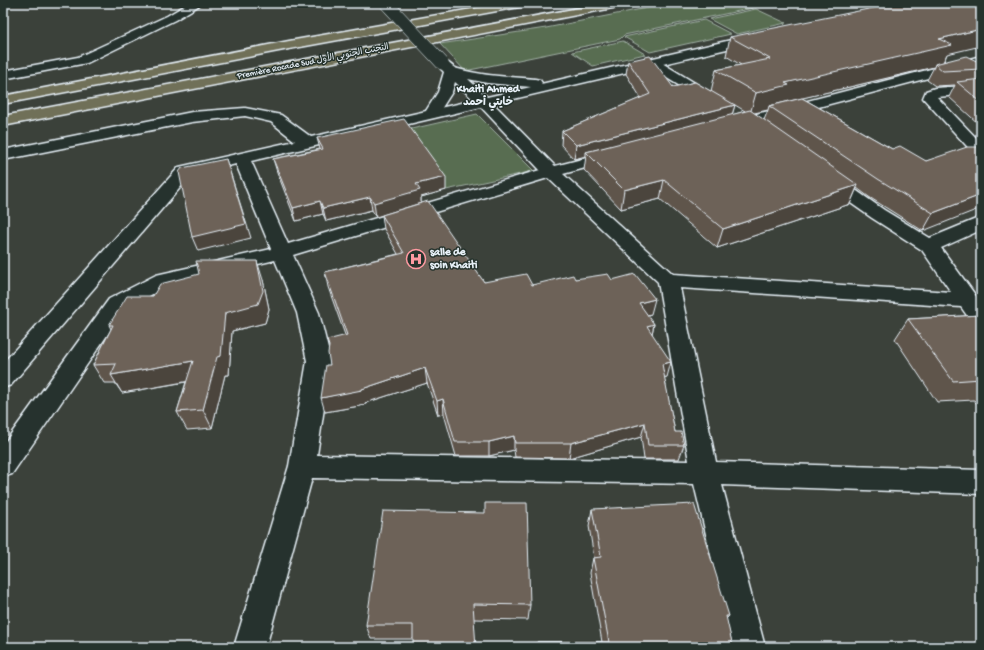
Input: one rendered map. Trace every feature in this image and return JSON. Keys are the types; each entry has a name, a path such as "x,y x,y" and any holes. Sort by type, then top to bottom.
{"highway":[{"name":"Première Rocade Sud التجنب الجنوبي الأول","path":"3,100 274,48 525,3"},
{"name":"Première Rocade Sud التجنب الجنوبي الأول","path":"3,121 622,3"}],"street":[{"path":"3,75 82,60 171,18 198,3"},
{"path":"386,3 446,67 484,102 551,172 668,280 705,473 749,647"},
{"path":"3,379 185,171 766,36"},
{"path":"717,129 981,60"},
{"path":"652,62 748,121 766,134"},
{"path":"446,67 505,81 562,84"},
{"path":"431,114 445,92 446,67"},
{"path":"981,89 935,92 931,94 930,98 981,152"},
{"path":"3,155 192,117 245,112 276,118 308,143"},
{"path":"3,466 117,304 163,280 283,252 551,172 627,153"},
{"path":"242,158 308,313 319,360 302,466 250,647"},
{"path":"816,170 878,214 929,246 981,319"},
{"path":"929,246 981,223"},
{"path":"668,280 968,300"},
{"path":"302,466 705,473 981,482"}],"green space":[{"path":"672,3 765,3 753,8 624,35 620,39 465,71 440,44 546,28"},
{"path":"756,9 786,23 737,34 709,19"},
{"path":"704,20 731,34 650,52 624,37"},
{"path":"623,41 645,54 593,66 572,52"},
{"path":"477,114 534,171 446,190 407,130"}],"building":[{"path":"898,3 972,3 981,6 981,29 939,39 952,45 785,83 789,85 756,93 716,70 770,59 730,37"},
{"path":"650,56 673,87 695,82 735,105 576,145 562,131 650,94 628,61"},
{"path":"966,56 981,63 981,69 943,71 935,64"},
{"path":"981,79 981,102 957,82"},
{"path":"802,98 892,149 900,146 926,161 967,147 981,147 981,195 933,213 878,179 769,106"},
{"path":"750,110 858,185 723,229 664,180 624,190 586,152"},
{"path":"404,119 446,177 416,184 420,190 374,203 370,197 323,208 320,201 293,208 273,159 323,149 317,138"},
{"path":"226,159 246,224 192,237 179,172 182,168"},
{"path":"428,201 484,282 526,274 532,285 573,275 575,279 608,274 612,280 635,274 655,299 639,303 654,324 647,326 671,362 662,364 675,432 681,432 684,445 648,445 645,423 571,443 515,443 514,436 489,442 455,442 443,399 437,401 425,368 362,390 321,398 326,365 330,365 328,353 329,346 327,340 347,335 325,272 404,253 382,215"},
{"path":"196,261 257,261 263,291 258,304 225,313 221,356 217,357 203,410 177,412 193,361 111,375 116,364 93,365 113,325 109,325 127,296 153,296 160,284 199,274"},
{"path":"981,315 981,379 953,381 908,319"},
{"path":"485,503 527,503 530,605 473,604 476,647 413,647 413,625 366,625 383,511 485,513"},
{"path":"694,504 729,616 726,616 733,647 537,647 537,642 609,642 593,558 601,557 592,509"}],"place":[{"name":"salle de soin Khaiti","path":"416,259"}],"district":[{"name":"Khaiti Ahmed خايتي أحمد","path":"488,96"}]}
